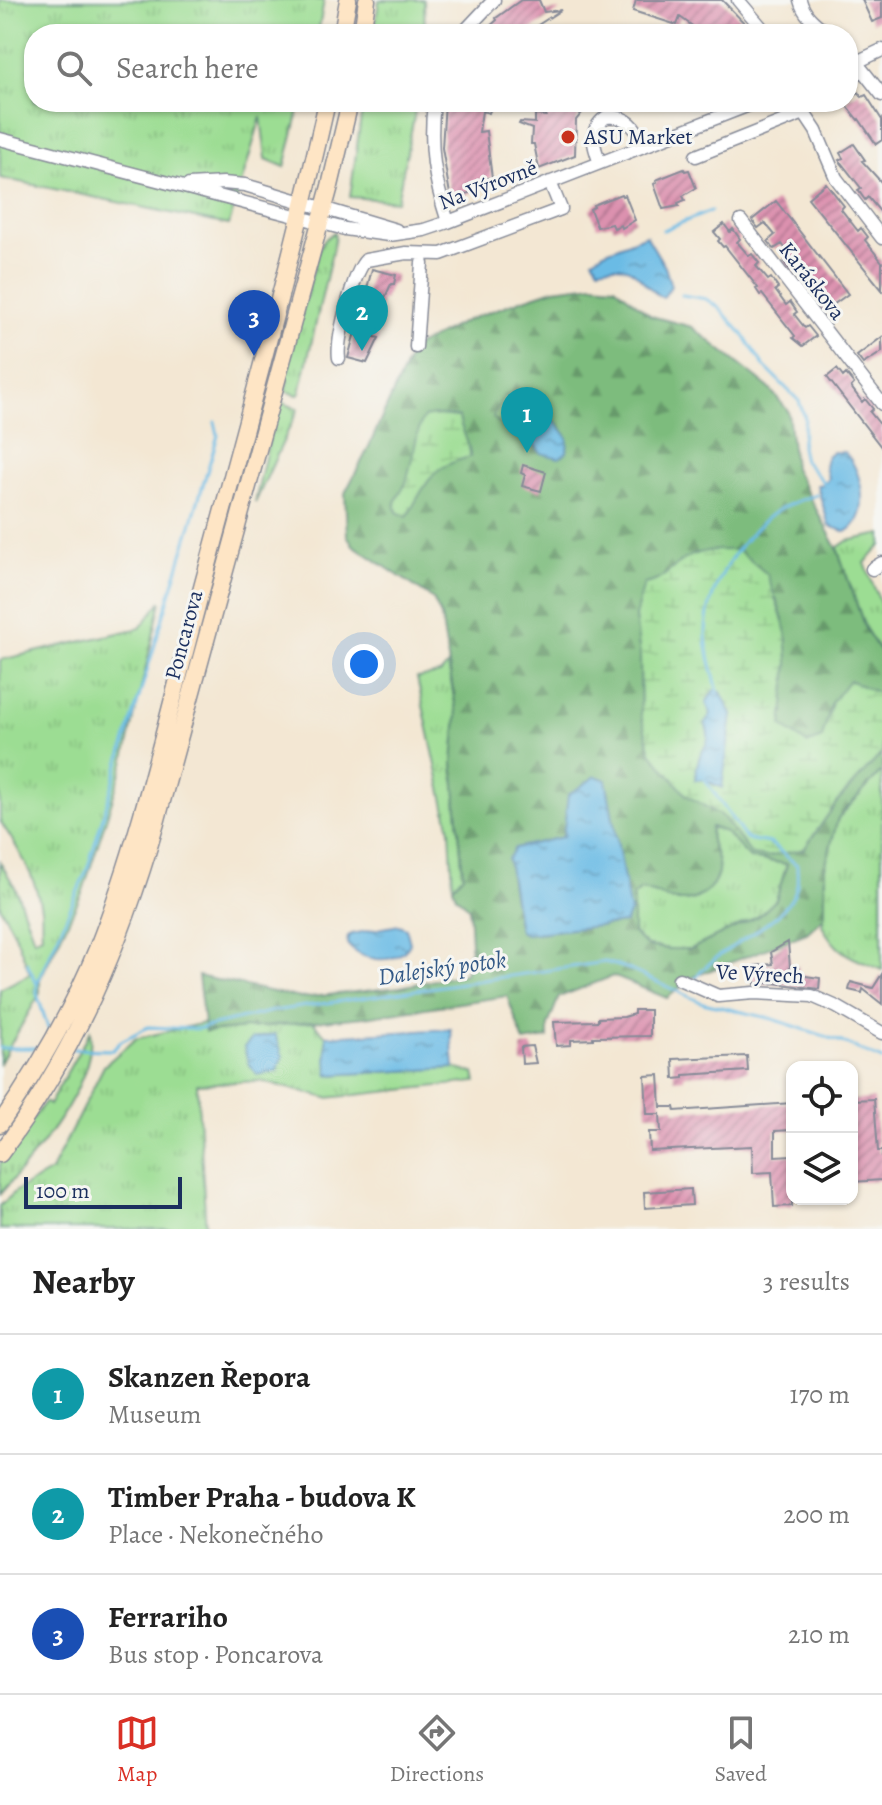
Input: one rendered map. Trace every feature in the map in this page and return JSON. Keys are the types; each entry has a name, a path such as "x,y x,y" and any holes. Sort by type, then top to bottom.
{"main road":[{"path":"344,24 348,0"},
{"path":"363,24 367,0"},
{"name":"Poncarova","path":"82,1004 96,950 127,862 255,390 325,112"},
{"name":"Poncarova","path":"0,1154 82,1004 112,956 144,866 347,112"},
{"name":"Poncarova","path":"0,1124 39,1082"}],"street":[{"path":"471,24 494,0"},
{"path":"738,0 758,24"},
{"path":"802,5 820,24"},
{"path":"858,62 882,50"},
{"path":"858,71 882,95"},
{"path":"433,112 430,134 433,168 448,222"},
{"name":"Na Výrovně","path":"301,210 411,232 448,222 731,112"},
{"path":"696,156 793,112"},
{"path":"804,112 836,178 882,238"},
{"path":"600,163 593,136 595,128 606,117 621,117 629,121 644,145"},
{"path":"0,139 176,186 301,210"},
{"path":"339,358 339,340 358,270 366,260 406,253 441,254 561,209 550,182"},
{"path":"176,186 245,185 301,210"},
{"name":"Karáskova","path":"741,221 882,404"},
{"path":"416,347 422,263"},
{"name":"Ve Výrech","path":"679,979 718,996 754,993 812,996 882,1033"}],"green space":[{"path":"0,0 324,0 320,24 24,24 24,112 299,112 285,167 266,159 261,117 229,225 0,178"},
{"path":"379,0 424,0 425,24 375,24"},
{"path":"362,112 415,112 397,201 350,197"},
{"path":"334,232 335,239 298,395 285,391 288,380 284,379 319,249"},
{"path":"594,284 615,286 651,316 692,327 769,388 788,411 794,468 837,548 865,628 882,655 882,699 877,692 832,702 822,739 807,745 782,726 788,662 786,630 776,598 684,560 656,583 635,616 640,655 641,715 686,795 723,817 752,855 804,849 837,802 882,753 882,771 838,818 825,867 824,917 807,933 693,977 667,998 613,976 559,997 548,1025 548,1038 524,1042 507,996 364,1017 205,1032 198,976 301,998 400,987 465,974 471,943 469,907 456,896 453,887 463,875 453,763 457,715 441,616 433,599 353,545 347,535 345,493 413,348 465,321 554,289","holes":["576,791 625,923 526,934 519,931 510,875 515,848 563,837 569,795","711,827 725,832 750,858 787,864 776,900 759,916 691,949 647,946 633,933 633,897 640,890 683,901 704,894 714,883 718,870"]},
{"path":"525,394 533,407 533,418 525,426 503,428 493,417 505,396"},
{"path":"281,402 298,409 255,503 275,412 278,412"},
{"path":"424,417 459,417 470,457 437,471 407,517 397,512 395,502 406,483 420,425"},
{"path":"882,534 882,545 865,563 882,608 882,655 865,628 837,548 847,541"},
{"path":"738,550 767,574 786,630 788,662 782,726 807,744 822,738 832,702 849,680 878,693 882,699 882,753 837,802 804,849 767,857 752,855 723,817 686,795 651,752 641,715 640,655 635,616 644,584 660,578 695,554","holes":["711,714 732,715 714,785 704,779 695,780 700,755 708,745"]},
{"path":"161,601 124,763 83,891 40,979 40,993 0,1063 0,989 30,974 15,934 0,906 0,862 15,887 34,939 42,935 41,909 31,874 0,821 0,660 140,628"},
{"path":"448,665 457,715 453,763 463,875 453,887 450,830 417,678 440,674"},
{"path":"882,771 882,970 840,949 822,925 825,867 838,818"},
{"path":"711,826 725,831 750,858 787,864 776,900 759,916 691,949 647,946 633,933 633,897 640,890 683,901 704,894 714,883 718,870"},
{"path":"313,1022 326,1036 329,1075 454,1068 474,1073 476,1082 327,1098 260,1081 197,1084 206,1229 0,1229 0,1206 16,1191 51,1171 104,1066 135,1039 204,1023 206,1032"},
{"path":"90,1031 90,1052 74,1096 45,1140 0,1194 0,1164 45,1102 49,1105"}],"water":[{"path":"646,235 665,267 671,286 663,298 630,270 612,266 599,268 593,259"},
{"path":"555,421 568,438 567,452 559,458 541,453 533,443 543,425"},
{"path":"832,452 844,452 860,481 862,505 859,516 854,526 846,532 829,526 817,485 824,484 828,478 825,467 827,456"},
{"path":"714,690 721,692 732,715 722,788 704,779 695,780 708,739 705,723 711,714 706,703"},
{"path":"596,776 606,780 630,912 625,923 526,934 519,931 508,859 515,848 563,837 568,795"},
{"path":"399,925 406,928 410,943 398,956 370,958 347,944 348,936 352,934"},
{"path":"451,1029 454,1068 328,1075 326,1036"},
{"path":"275,1034 283,1057 277,1071 257,1075 248,1062 244,1047 252,1039"}],"building":[{"path":"521,0 539,0 544,12 561,10 539,24 492,24"},
{"path":"636,0 722,0 745,24 690,24 680,17 677,24 674,24 633,11"},
{"path":"862,0 882,0 882,18 872,22"},
{"path":"858,93 862,97 866,95 882,120 882,140 876,144 852,112 858,112"},
{"path":"444,112 482,112 479,132 486,131 492,178 485,178 487,186 451,200 442,148"},
{"path":"548,112 583,112 576,120 575,155 539,169 534,144 531,144 532,129 519,124 535,123 535,115 546,116"},
{"path":"854,144 865,160 862,161 882,183 882,214 868,197 865,200 858,190 861,188 839,160 843,158 840,153"},
{"path":"684,169 689,170 696,188 683,196 685,200 678,203 679,206 663,209 654,184 656,180"},
{"path":"826,183 844,206 841,209 854,226 858,231 861,228 868,237 865,240 882,262 882,290 808,198"},
{"path":"621,194 625,195 635,220 622,228 621,225 614,228 612,224 597,227 590,209"},
{"path":"776,201 848,294 823,312 817,304 824,299 814,285 806,291 800,283 805,279 798,264 790,270 784,262 791,256 782,244 774,249 768,241 775,235 765,223 758,228 752,220"},
{"path":"724,224 730,232 733,229 740,239 737,242 749,256 752,254 759,263 756,266 768,280 771,278 786,305 790,302 797,312 794,314 816,336 803,346 793,338 795,336 760,295 758,288 718,241 720,239 714,232"},
{"path":"372,269 396,275 394,284 391,284 375,315 361,312"},
{"path":"355,332 379,338 367,363 348,358"},
{"path":"882,337 882,352 863,364 857,356"},
{"path":"837,369 854,384 851,387 862,402 865,399 873,409 870,412 882,427 882,448 827,377"},
{"path":"523,465 546,472 541,491 522,486 525,475 521,473"},
{"path":"788,942 790,967 798,966 799,975 820,978 819,989 774,983 755,984 754,966 773,964 771,952"},
{"path":"882,974 882,1004 863,989 862,993 849,990 851,982 873,988"},
{"path":"634,1010 650,1010 650,1036 593,1037 571,1040 571,1045 556,1046 554,1022 598,1021 598,1018 634,1014"},
{"path":"532,1046 536,1063 522,1064 521,1047"},
{"path":"747,1056 748,1071 684,1075 684,1078 674,1079 673,1059"},
{"path":"659,1075 661,1107 674,1107 675,1111 786,1103 786,1130 775,1131 775,1156 786,1155 786,1205 792,1206 774,1207 772,1172 753,1173 752,1146 650,1151 649,1132 661,1132 660,1114 647,1114 645,1076"},
{"path":"874,1099 878,1151 882,1151 882,1180 858,1182 858,1100"},
{"path":"691,1189 692,1205 645,1208 644,1192"}],"waterway":[{"path":"872,41 882,37"},
{"path":"663,230 711,211"},
{"path":"682,295 706,299 719,308 742,333 764,366 799,401 805,418 801,447 804,461 825,484"},
{"path":"50,1034 37,994 37,984 87,870 218,435 215,422"},
{"path":"718,692 706,638 711,600 717,584 734,555 766,519 783,507 816,495"},
{"path":"696,978 720,955 782,911 792,899 797,885 797,865 770,843 746,839 704,778"},
{"name":"Dalejský potok","path":"73,1049 113,1050 121,1041 148,1027 197,1029 273,1011 605,962 626,968 703,1003 773,1019 842,1042 882,1060"},
{"path":"27,963 37,984"},
{"name":"Dalejský potok","path":"0,1048 41,1048"}],"place":[{"name":"ASU Market","path":"568,137"},
{"name":"Timber Praha - budova K","path":"362,351"},
{"name":"Ferrariho","path":"254,356"},
{"name":"Skanzen Řepora","path":"527,453"}]}
